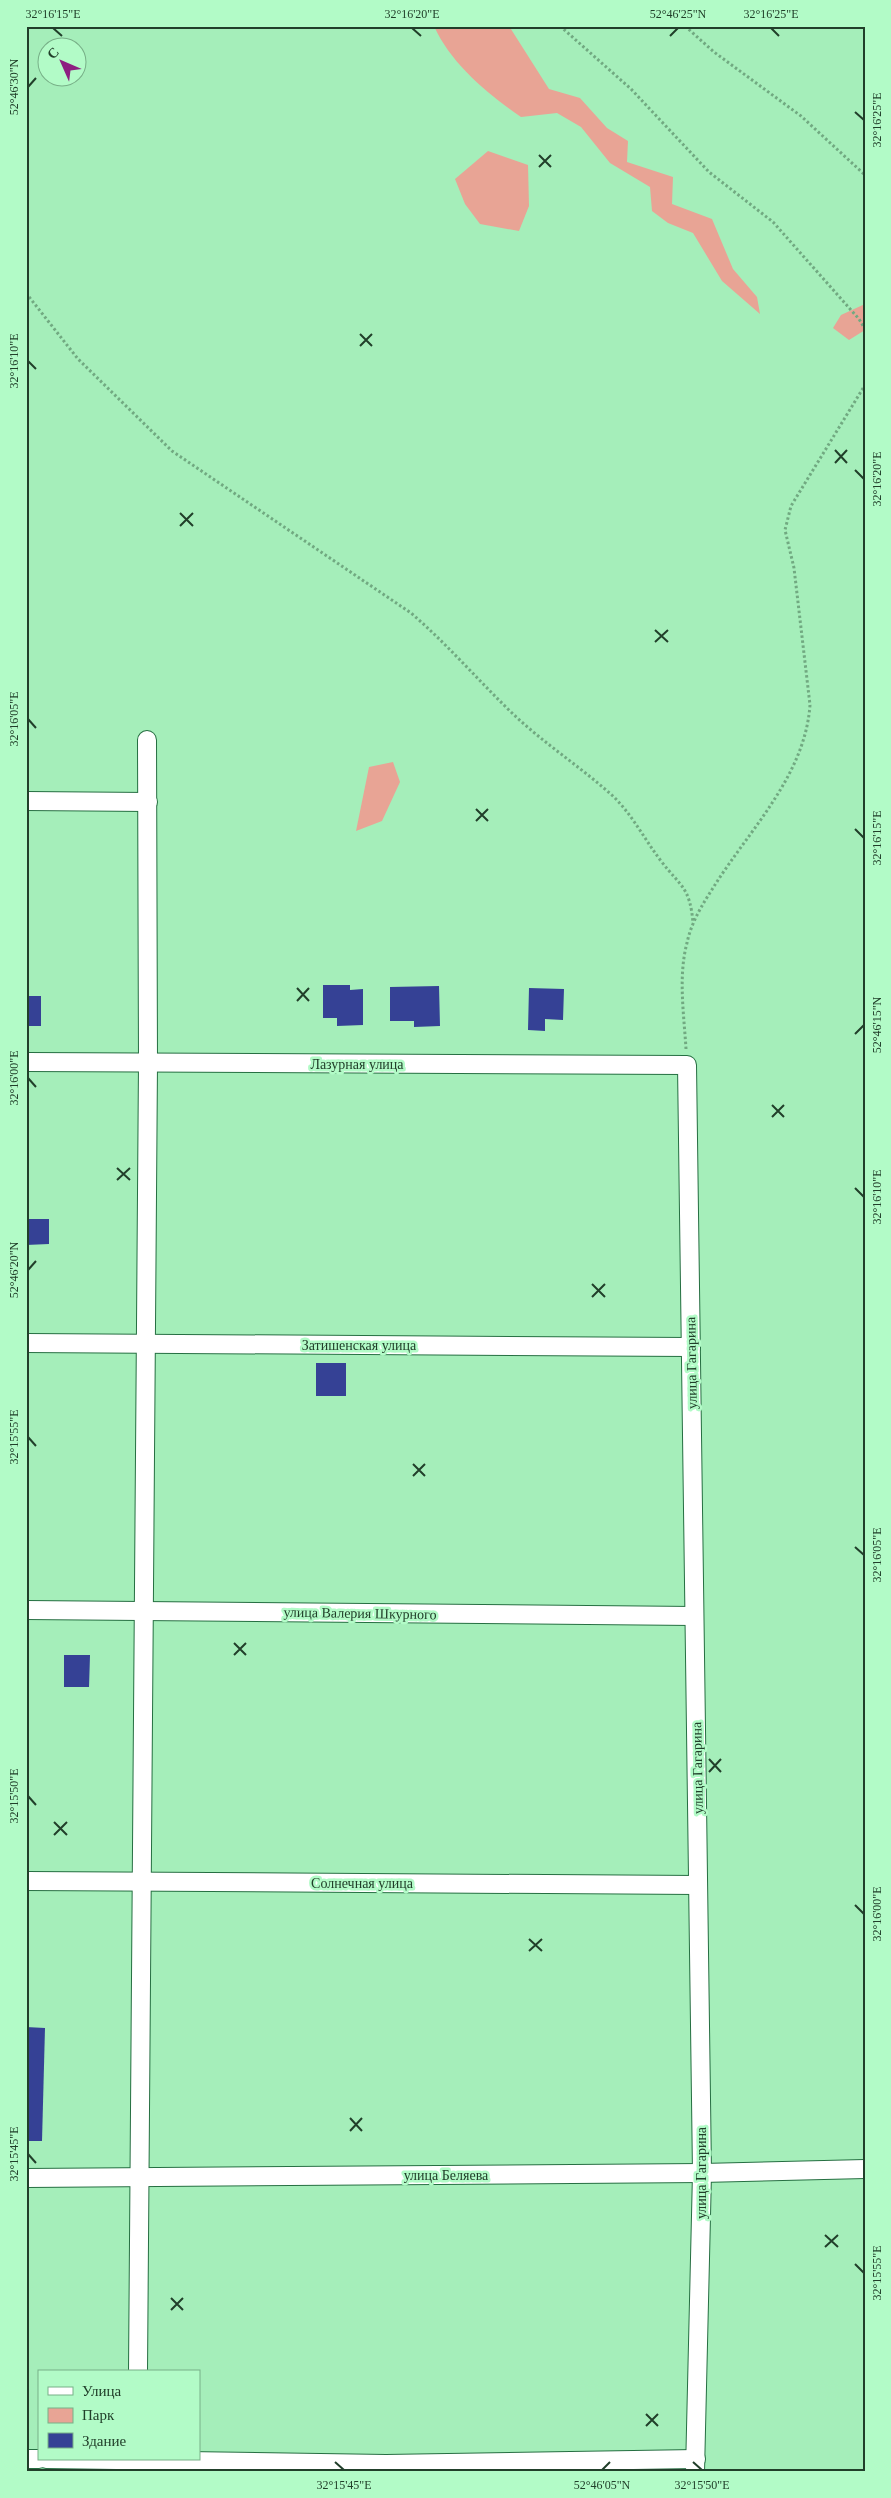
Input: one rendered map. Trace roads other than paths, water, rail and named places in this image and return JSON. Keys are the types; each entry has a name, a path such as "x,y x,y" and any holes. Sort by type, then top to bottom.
{"street":[{"path":"138,2370 148,1063 147,740"},
{"path":"26,802 148,802"},
{"name":"Лазурная улица","path":"26,1062 687,1065"},
{"name":"улица Гагарина","path":"687,1065 702,2173 696,2465"},
{"name":"Затишенская улица","path":"26,1343 691,1347"},
{"name":"улица Валерия Шкурного","path":"26,1610 694,1616"},
{"name":"Солнечная улица","path":"26,1881 698,1885"},
{"name":"улица Беляева","path":"26,2178 865,2170"},
{"path":"64,2460 137,2464 696,2465"}]}
